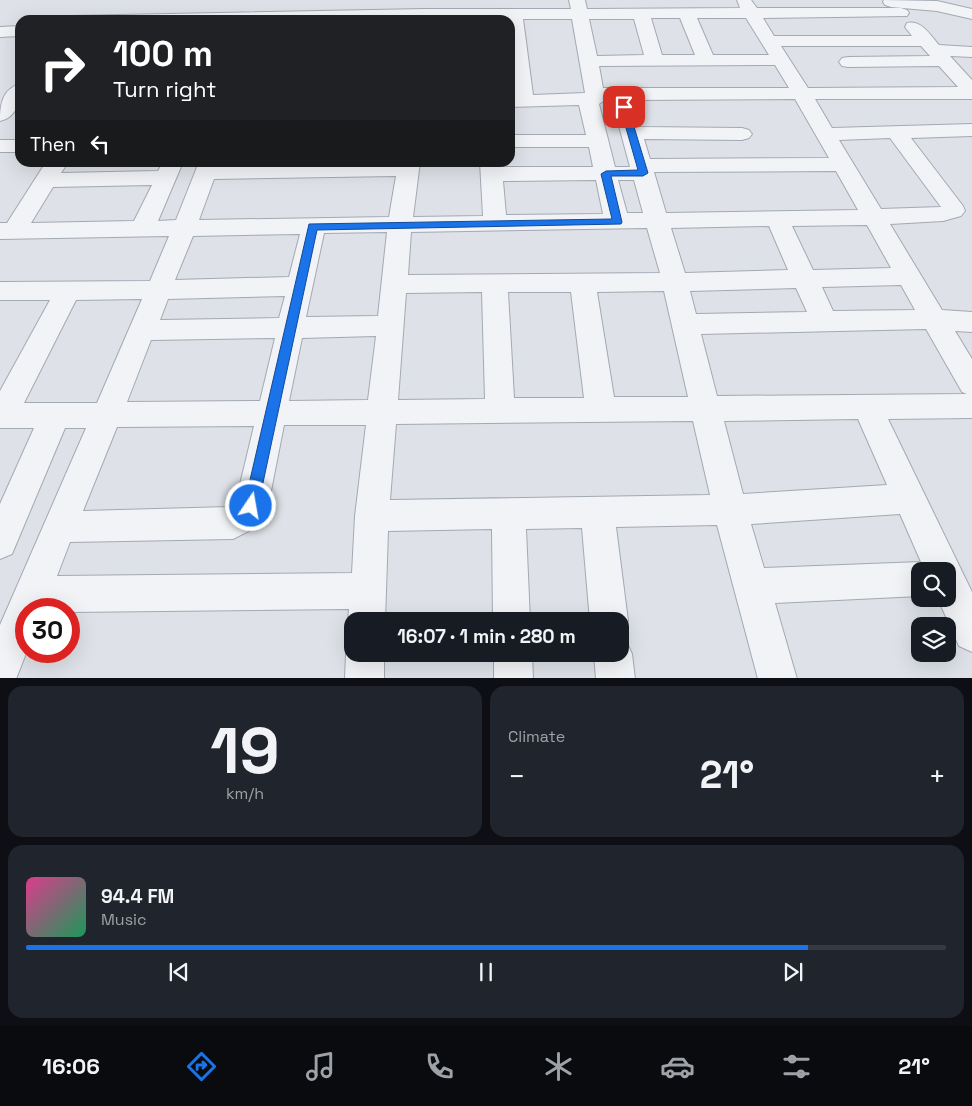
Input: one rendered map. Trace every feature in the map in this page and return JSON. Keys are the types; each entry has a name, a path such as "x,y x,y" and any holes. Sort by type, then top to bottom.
{"street":[{"path":"153,15 162,0"},
{"path":"270,15 277,0"},
{"path":"893,5 972,92"},
{"path":"338,15 357,8 426,11 483,7 514,14 578,7 641,14 686,13 748,6 893,5 945,21 972,14"},
{"path":"80,15 87,6"},
{"path":"748,6 802,94 972,384"},
{"path":"578,7 590,61 592,97 598,140 617,222"},
{"path":"686,13 707,61"},
{"path":"641,14 655,61"},
{"path":"848,62 931,46 945,21"},
{"path":"0,32 15,31"},
{"path":"833,41 871,94"},
{"path":"590,61 707,61 833,41 931,46 972,52"},
{"path":"515,43 517,101 620,94 734,114"},
{"path":"632,133 734,114 802,94 972,92"},
{"path":"620,94 675,282 730,510 778,678"},
{"path":"734,114 756,165"},
{"path":"825,134 972,130"},
{"path":"8,231 874,217 943,214 953,211 952,206 896,132"},
{"path":"515,141 598,140"},
{"path":"0,146 15,146"},
{"path":"495,224 491,168 606,174 642,169 843,164"},
{"path":"0,670 208,168 324,167"},
{"path":"31,594 368,606 372,516 384,413 400,226 409,167"},
{"path":"8,231 52,171 170,170 142,230"},
{"path":"778,219 825,322"},
{"path":"60,528 233,523 245,516 251,506 313,227"},
{"path":"395,284 583,284 908,276"},
{"path":"495,284 500,411"},
{"path":"583,284 601,411"},
{"path":"0,291 158,290 301,286"},
{"path":"68,290 1,416 972,406"},
{"path":"686,324 934,320 972,322"},
{"path":"142,330 391,326"},
{"path":"867,407 939,562"},
{"path":"3,531 56,415"},
{"path":"372,516 730,510 910,499"},
{"path":"597,512 608,612"},
{"path":"509,514 512,612"},
{"path":"956,578 972,577"},
{"path":"752,586 911,579"},
{"path":"956,597 972,633"},
{"path":"364,678 365,662"},
{"path":"513,662 514,678"},
{"path":"614,662 616,678"}],"route":[{"path":"251,506 313,227 617,222 606,174 643,173 624,107"}]}
